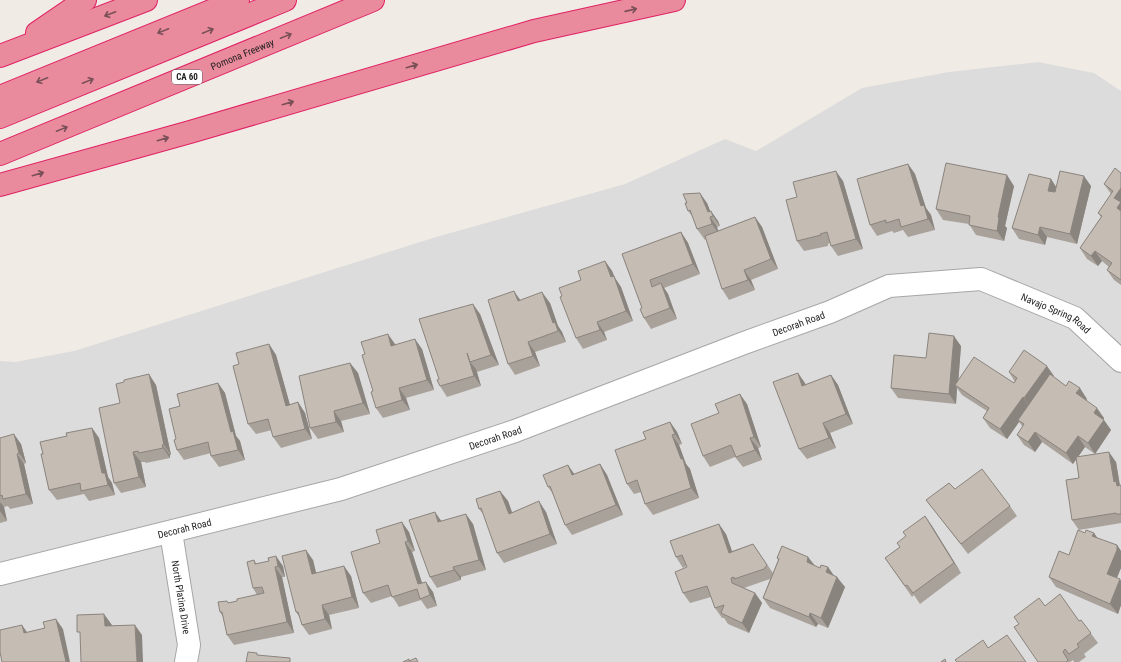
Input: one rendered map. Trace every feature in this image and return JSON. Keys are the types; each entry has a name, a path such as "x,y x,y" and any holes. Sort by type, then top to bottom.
{"highway":[{"path":"2,55 85,0"},
{"path":"2,55 146,0"},
{"path":"0,97 238,0"},
{"path":"0,117 285,0"},
{"name":"Pomona Freeway","path":"0,154 373,0"},
{"path":"0,185 190,132 534,31 674,0"}],"street":[{"name":"Navajo Spring Road","path":"981,279 1075,318 1121,361"},
{"name":"Decorah Road","path":"0,574 341,489 515,431 744,343 830,312 889,286 981,279"},
{"name":"North Platina Drive","path":"171,532 189,645 186,662"}],"shaded area":[{"path":"1038,62 1094,73 1121,91 1121,662 0,662 0,361 15,362 74,351 436,237 625,184 725,139 756,151 862,88 949,72"}],"building":[{"path":"946,163 1007,175 998,217 997,231 969,225 970,216 936,209"},
{"path":"908,164 921,206 924,205 928,219 901,227 899,219 886,223 886,220 870,225 857,179"},
{"path":"1115,168 1121,173 1121,188 1114,198 1121,202 1117,208 1121,211 1121,280 1107,270 1112,263 1095,251 1091,256 1080,248 1102,216 1098,213 1113,191 1104,184"},
{"path":"836,171 856,239 831,246 827,232 797,241 786,200 797,197 793,182"},
{"path":"1060,171 1084,176 1070,234 1040,227 1038,235 1012,228 1029,174 1051,179 1048,191 1055,192"},
{"path":"700,193 708,212 711,211 713,216 710,217 712,224 697,229 690,210 688,211 685,203 687,203 683,194"},
{"path":"755,217 771,259 744,270 748,280 722,289 705,236"},
{"path":"681,232 693,264 650,280 652,287 661,283 670,308 644,318 640,309 642,308 622,254"},
{"path":"605,261 611,277 614,276 626,311 597,322 600,330 576,338 560,297 562,296 559,288 581,280 578,271"},
{"path":"514,291 518,301 542,292 553,323 555,322 558,331 528,342 533,356 508,364 488,300"},
{"path":"473,304 491,355 470,362 467,353 474,376 440,386 419,319"},
{"path":"929,333 954,336 949,394 891,388 894,355 926,358"},
{"path":"388,334 391,346 415,339 427,380 399,388 402,400 376,408 371,392 373,391 362,355 365,354 361,342"},
{"path":"269,344 286,406 298,402 305,429 273,437 268,419 248,424 233,366 239,364 236,353"},
{"path":"1024,350 1047,366 1000,429 983,418 989,408 955,385 974,357 1014,383 1017,378 1009,372"},
{"path":"350,363 363,403 334,411 336,422 310,428 299,376"},
{"path":"798,373 802,386 831,375 846,414 823,423 829,438 799,449 773,382"},
{"path":"149,374 164,445 162,445 163,448 139,453 138,451 133,452 139,477 114,483 99,408 120,403 116,384 124,382 124,380"},
{"path":"1050,374 1066,386 1069,381 1080,388 1076,393 1097,408 1094,413 1104,420 1088,443 1078,436 1066,453 1035,432 1028,442 1017,435 1024,424 1018,420"},
{"path":"218,383 231,432 233,431 238,450 211,456 208,442 177,450 169,409 180,406 177,394"},
{"path":"740,394 754,437 750,438 755,450 736,457 731,445 703,456 691,424 719,413 715,404"},
{"path":"670,422 675,434 672,435 681,459 683,459 691,488 645,504 637,480 627,484 615,450 646,439 643,432"},
{"path":"92,428 102,473 105,473 108,485 81,491 80,483 49,490 41,454 43,454 40,442 67,436 66,433"},
{"path":"14,434 26,494 3,499 2,495 0,496 0,438"},
{"path":"1109,452 1114,482 1116,481 1117,486 1121,485 1121,514 1116,513 1072,520 1066,480 1079,478 1076,457"},
{"path":"600,464 616,505 565,525 550,486 548,487 543,475 568,465 572,475"},
{"path":"982,469 1010,506 961,544 926,500 949,483 955,489"},
{"path":"500,491 509,514 539,501 550,534 497,553 481,508 479,509 476,499"},
{"path":"435,512 438,522 466,514 479,560 453,567 454,570 430,577 409,520"},
{"path":"925,516 954,563 913,593 907,585 905,586 885,558 900,547 897,543 906,536 903,532"},
{"path":"402,522 408,541 405,542 418,584 426,582 430,595 420,599 417,589 392,597 388,585 363,593 351,552 380,543 376,530"},
{"path":"719,524 729,553 753,544 767,565 764,569 734,579 734,577 731,578 732,583 755,593 742,623 721,613 724,605 715,608 707,586 683,593 675,572 687,567 682,555 676,557 670,541"},
{"path":"1078,530 1085,533 1086,530 1094,533 1092,536 1117,545 1117,550 1107,574 1120,579 1110,604 1049,577 1059,551 1069,555"},
{"path":"782,546 808,557 807,562 820,568 821,565 828,567 826,572 837,577 821,618 810,613 809,617 763,598 779,559 777,558"},
{"path":"306,550 312,574 344,566 352,597 322,605 325,619 302,625 298,612 296,612 282,556"},
{"path":"276,556 278,566 275,567 287,622 227,635 222,612 220,612 218,602 227,601 228,603 237,601 237,599 264,593 262,587 253,588 247,562 254,560 255,564 269,561 268,558"},
{"path":"1060,594 1079,621 1081,620 1091,633 1077,644 1079,647 1069,654 1065,649 1063,652 1068,660 1066,662 1038,662 1014,627 1019,624 1014,617 1039,598 1045,606"},
{"path":"104,614 105,626 135,625 137,662 81,662 80,632 77,632 77,615"},
{"path":"56,619 66,662 2,662 0,652 0,630 22,625 24,633 45,628 43,622"},
{"path":"1007,635 1026,662 957,662 955,660 983,640 988,648"},
{"path":"248,652 257,653 257,655 290,658 290,662 246,662"},
{"path":"416,658 418,662 403,662 409,659 409,661"}]}
